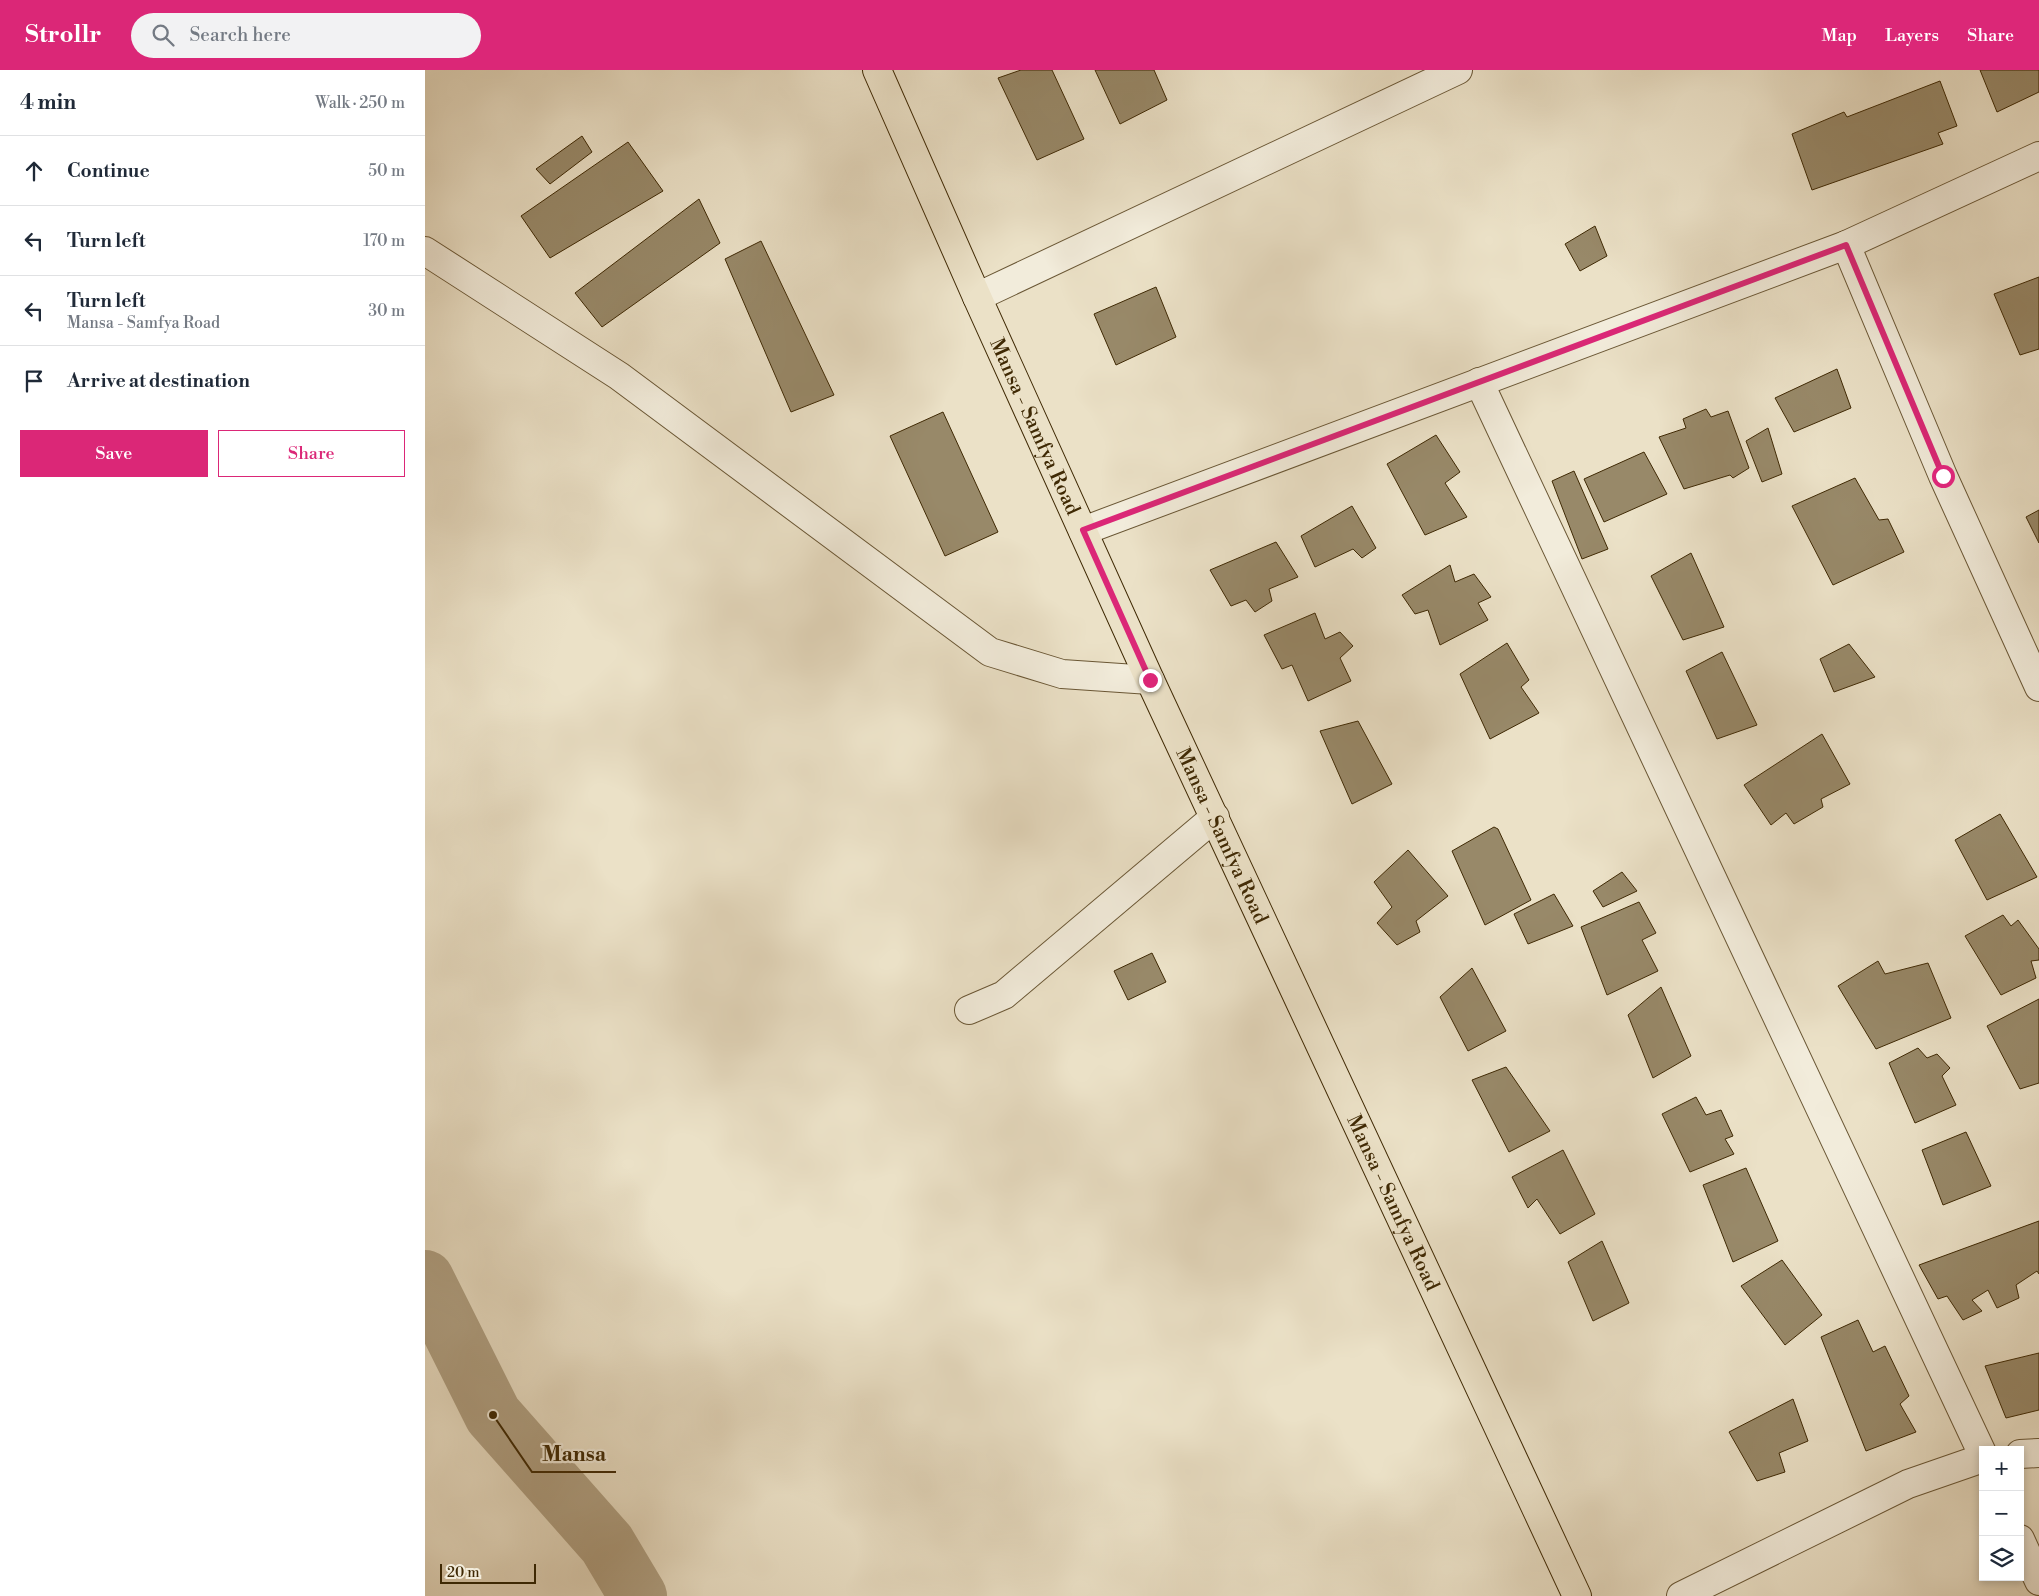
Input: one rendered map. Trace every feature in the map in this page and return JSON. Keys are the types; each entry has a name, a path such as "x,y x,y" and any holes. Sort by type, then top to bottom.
{"main road":[{"name":"Mansa - Samfya Road","path":"877,70 1150,680 1577,1596"}],"street":[{"path":"977,297 1458,70"},
{"path":"1083,530 1846,245 2039,156"},
{"path":"1846,245 1943,476 2039,687"},
{"path":"425,251 619,376 990,652 1063,674 1150,680"},
{"path":"1479,382 1979,1447"},
{"path":"969,1010 1004,995 1215,817"},
{"path":"2024,1454 2039,1453"},
{"path":"1681,1596 1908,1484 1979,1457"},
{"path":"2024,1548 2039,1581"}],"building":[{"path":"1021,70 1052,70 1084,139 1037,160 998,78"},
{"path":"1095,70 1154,70 1167,100 1120,124"},
{"path":"1980,70 2039,70 2039,92 1997,112"},
{"path":"1940,81 1957,126 1938,133 1943,144 1812,190 1792,134 1844,112 1847,117"},
{"path":"582,136 592,152 550,184 536,169"},
{"path":"628,142 663,191 550,258 521,216"},
{"path":"699,199 720,243 602,327 575,293"},
{"path":"1595,226 1607,256 1580,271 1565,244"},
{"path":"761,241 834,395 791,412 725,259"},
{"path":"2039,277 2039,349 2020,355 1994,294"},
{"path":"1156,287 1176,337 1116,365 1094,314"},
{"path":"1837,369 1851,408 1794,432 1775,398"},
{"path":"1706,409 1711,417 1728,411 1749,468 1733,478 1730,475 1684,489 1659,437 1686,428 1683,419"},
{"path":"943,412 998,532 945,556 890,436"},
{"path":"1768,428 1782,474 1762,482 1746,441"},
{"path":"1436,435 1460,472 1445,483 1467,517 1425,535 1387,464"},
{"path":"1644,452 1667,494 1604,522 1584,479"},
{"path":"1574,471 1608,549 1582,559 1552,481"},
{"path":"1855,478 1879,520 1888,519 1904,552 1833,585 1792,506"},
{"path":"1352,506 1376,548 1362,558 1353,549 1315,567 1301,536"},
{"path":"2039,510 2039,543 2026,517"},
{"path":"1276,542 1298,577 1269,589 1272,601 1255,612 1246,600 1231,606 1210,570"},
{"path":"1691,553 1724,627 1683,640 1651,576"},
{"path":"1450,565 1455,582 1474,574 1491,597 1478,603 1488,620 1440,645 1428,610 1415,614 1402,595"},
{"path":"1315,613 1325,639 1340,632 1353,646 1340,658 1351,681 1308,701 1292,665 1282,669 1264,635"},
{"path":"1507,643 1529,680 1521,687 1539,713 1490,739 1460,674"},
{"path":"1849,644 1875,677 1834,692 1820,659"},
{"path":"1722,652 1757,725 1717,739 1686,671"},
{"path":"1358,721 1392,784 1352,804 1320,731"},
{"path":"1822,734 1850,784 1821,799 1823,807 1794,824 1786,813 1771,825 1744,785"},
{"path":"2000,814 2037,877 1987,900 1955,840"},
{"path":"1494,827 1498,829 1531,900 1485,925 1452,851"},
{"path":"1408,850 1448,896 1416,921 1420,932 1397,945 1377,923 1392,907 1374,882"},
{"path":"1622,872 1637,891 1603,907 1593,891"},
{"path":"1554,894 1573,926 1528,944 1514,914"},
{"path":"1639,902 1656,933 1642,940 1658,971 1607,995 1581,927"},
{"path":"2003,915 2011,926 2018,920 2039,949 2039,960 2031,961 2036,978 2001,995 1965,936"},
{"path":"1152,953 1166,982 1128,1000 1114,971"},
{"path":"1878,961 1885,974 1928,963 1951,1018 1876,1049 1838,986"},
{"path":"1472,968 1506,1031 1468,1051 1440,997"},
{"path":"1661,987 1691,1056 1653,1078 1628,1015"},
{"path":"2039,999 2039,1083 2020,1089 1987,1026"},
{"path":"1918,1048 1927,1058 1937,1054 1950,1068 1942,1076 1956,1105 1915,1123 1889,1063"},
{"path":"1506,1067 1550,1131 1509,1152 1472,1080"},
{"path":"1696,1097 1706,1115 1721,1110 1733,1136 1725,1139 1734,1154 1690,1172 1662,1114"},
{"path":"1966,1132 1991,1186 1943,1205 1922,1150"},
{"path":"1563,1150 1595,1214 1560,1234 1537,1199 1528,1208 1512,1177"},
{"path":"1746,1168 1778,1241 1733,1262 1703,1185"},
{"path":"2039,1221 2039,1274 2037,1271 2016,1285 2019,1298 1997,1308 1988,1290 1972,1300 1982,1311 1963,1320 1947,1296 1938,1299 1919,1265"},
{"path":"1602,1241 1629,1303 1593,1321 1568,1262"},
{"path":"1782,1260 1822,1315 1785,1345 1741,1286"},
{"path":"1858,1320 1873,1352 1885,1346 1909,1396 1900,1404 1916,1432 1866,1451 1821,1337"},
{"path":"2039,1353 2039,1410 2006,1418 1985,1366"},
{"path":"1793,1399 1808,1441 1779,1453 1785,1472 1757,1481 1729,1432"}],"waterway":[{"path":"425,1279 493,1415 607,1544 638,1596"}],"place":[{"name":"Mansa","path":"493,1415"}],"route":[{"path":"1150,680 1083,530 1846,245 1943,476"}]}
